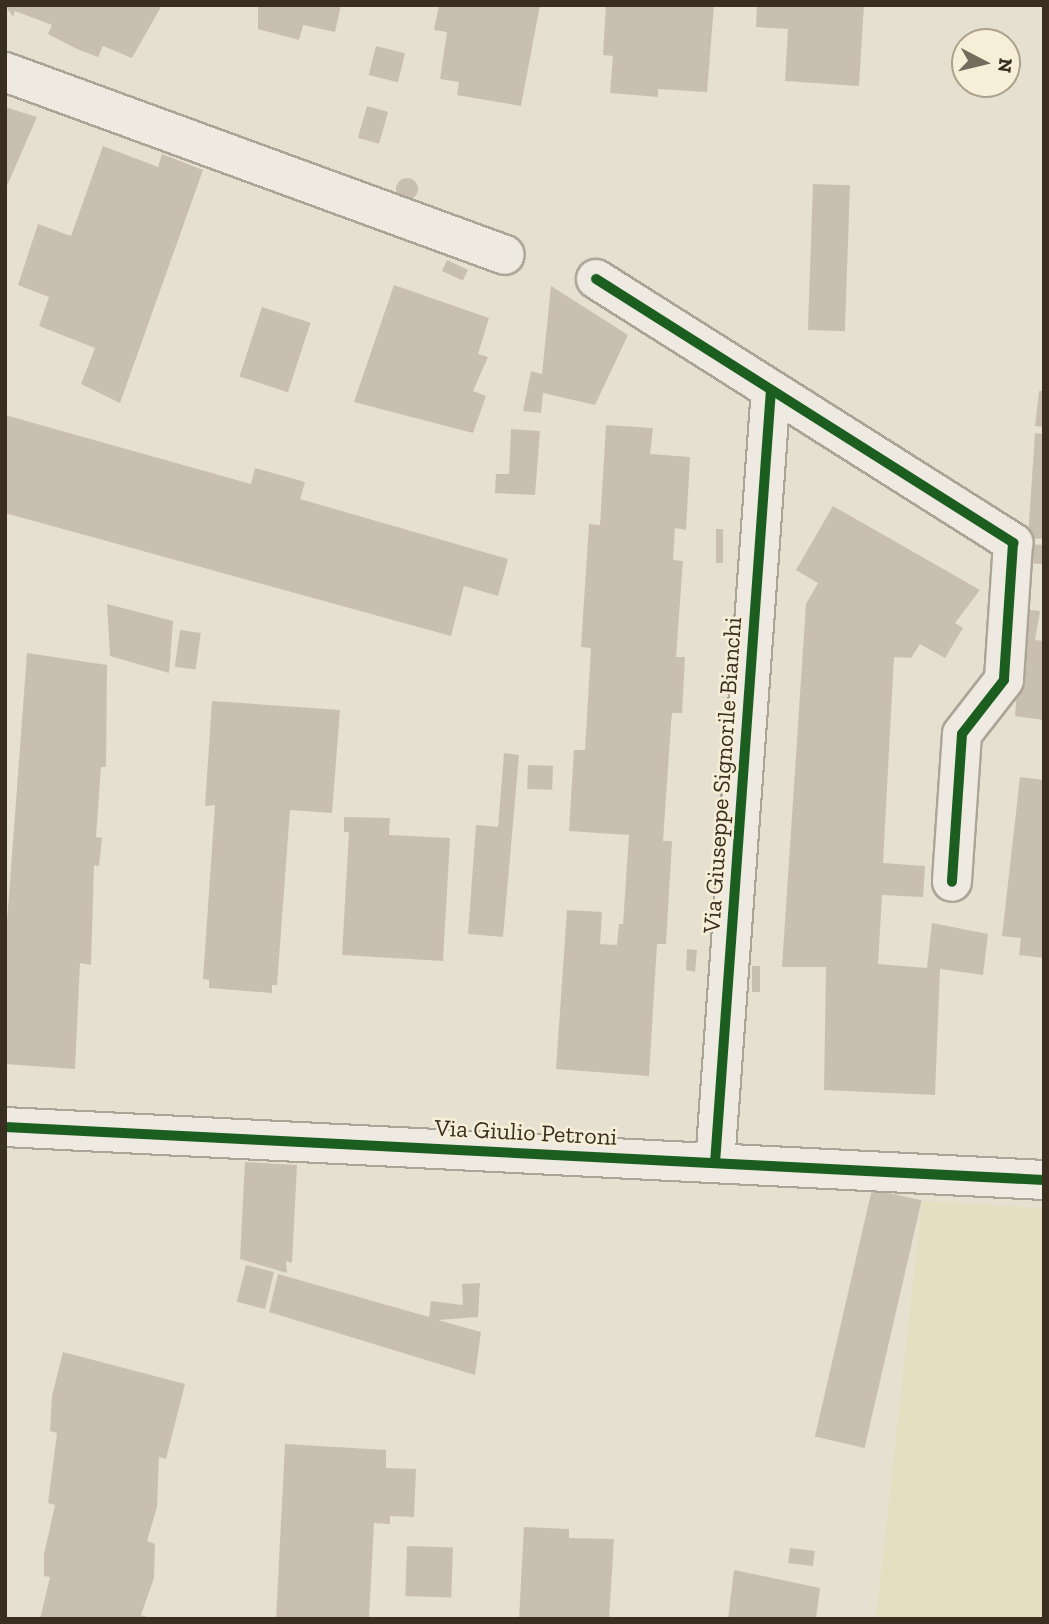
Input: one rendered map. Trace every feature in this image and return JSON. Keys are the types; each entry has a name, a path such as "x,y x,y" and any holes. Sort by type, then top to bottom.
{"street":[{"path":"5,72 505,255"},
{"path":"596,279 1013,543 1004,680 962,734 953,883"},
{"name":"Via Giuseppe Signorile Bianchi","path":"715,1163 771,390"},
{"name":"Via Giulio Petroni","path":"5,1127 1044,1180"}],"shaded area":[{"path":"922,1201 1044,1208 1044,1619 876,1619"}],"building":[{"path":"5,5 162,5 132,58 103,46 98,57 77,49 48,34 52,25 15,11 13,17"},
{"path":"258,5 341,5 335,32 303,25 299,40 258,29"},
{"path":"439,5 540,5 521,106 457,95 459,82 440,79 447,32 434,30"},
{"path":"606,5 714,5 707,92 658,89 658,97 610,93 613,56 603,55"},
{"path":"757,5 864,5 859,86 785,81 788,29 756,27"},
{"path":"376,46 405,53 398,82 369,75"},
{"path":"367,106 388,112 379,144 358,138"},
{"path":"5,107 37,117 6,188 5,188"},
{"path":"103,146 158,167 162,154 203,170 120,403 81,384 95,348 39,326 49,297 18,285 38,224 71,236"},
{"path":"407,178 415,181 418,189 415,197 407,200 399,197 396,189 399,181"},
{"path":"813,184 850,185 845,331 808,330"},
{"path":"447,260 468,270 463,281 442,271"},
{"path":"394,285 489,318 478,354 488,357 473,391 486,396 473,433 354,402"},
{"path":"551,286 628,335 595,405 543,393 541,413 523,411 531,371 542,374"},
{"path":"262,307 311,323 288,392 239,376"},
{"path":"1039,391 1044,391 1044,427 1035,426"},
{"path":"5,415 251,484 255,468 305,482 300,499 508,559 498,596 464,586 451,636 5,513"},
{"path":"606,425 653,428 650,454 690,457 686,530 675,528 673,560 683,561 676,657 685,657 682,713 672,713 671,724 663,841 672,841 666,944 657,944 649,1076 556,1069 567,910 602,912 600,944 617,945 619,924 623,924 629,835 569,831 574,750 585,750 591,648 581,647 589,524 600,525"},
{"path":"511,429 540,431 535,495 495,493 496,474 509,474"},
{"path":"1035,433 1044,434 1043,539 1028,538"},
{"path":"833,506 980,590 955,623 963,628 945,658 920,644 911,658 894,657 883,863 925,866 923,897 882,895 878,964 927,968 932,923 988,934 983,975 940,969 935,1095 824,1090 826,967 782,967 806,604 818,583 796,570"},
{"path":"716,529 723,529 723,563 716,563"},
{"path":"1028,544 1044,545 1043,564 1027,563"},
{"path":"107,604 173,621 169,673 110,656"},
{"path":"1023,609 1040,611 1035,640 1044,641 1044,720 1015,716"},
{"path":"180,630 201,633 196,670 175,667"},
{"path":"27,653 107,665 106,767 101,767 96,837 102,838 99,866 94,865 91,965 80,963 75,1069 5,1064 5,949"},
{"path":"212,701 340,710 332,813 290,810 277,985 272,985 272,993 209,988 209,980 203,979 215,805 205,806"},
{"path":"504,753 519,755 503,937 468,934 476,825 498,827"},
{"path":"528,765 553,766 552,790 527,789"},
{"path":"1020,777 1044,780 1044,958 1019,955 1021,938 1002,936"},
{"path":"344,817 390,818 389,835 450,838 443,961 342,955 349,832 344,832"},
{"path":"687,949 697,950 695,972 686,970"},
{"path":"752,966 760,966 760,992 752,992"},
{"path":"245,1162 297,1165 292,1263 286,1261 287,1273 240,1259"},
{"path":"872,1189 922,1200 865,1448 815,1436"},
{"path":"246,1265 274,1272 265,1309 237,1302"},
{"path":"278,1274 429,1317 431,1301 463,1305 462,1284 480,1283 478,1317 438,1320 481,1332 475,1375 269,1312"},
{"path":"63,1352 185,1384 166,1459 159,1457 157,1507 147,1541 155,1544 154,1578 141,1615 154,1619 40,1619 50,1577 44,1576 44,1554 55,1505 48,1503 57,1433 50,1431 52,1396"},
{"path":"285,1444 386,1450 386,1468 416,1469 414,1517 390,1516 390,1524 374,1523 369,1619 276,1619"},
{"path":"524,1527 569,1529 569,1538 614,1539 609,1619 519,1619"},
{"path":"407,1546 453,1548 451,1598 405,1596"},
{"path":"790,1548 815,1551 813,1566 788,1563"},
{"path":"734,1570 820,1588 816,1619 728,1619"}],"cycle path":[{"path":"596,279 1013,543 1004,680 962,734 952,882"},
{"path":"715,1163 771,390"},
{"path":"5,1127 1044,1180"}]}
